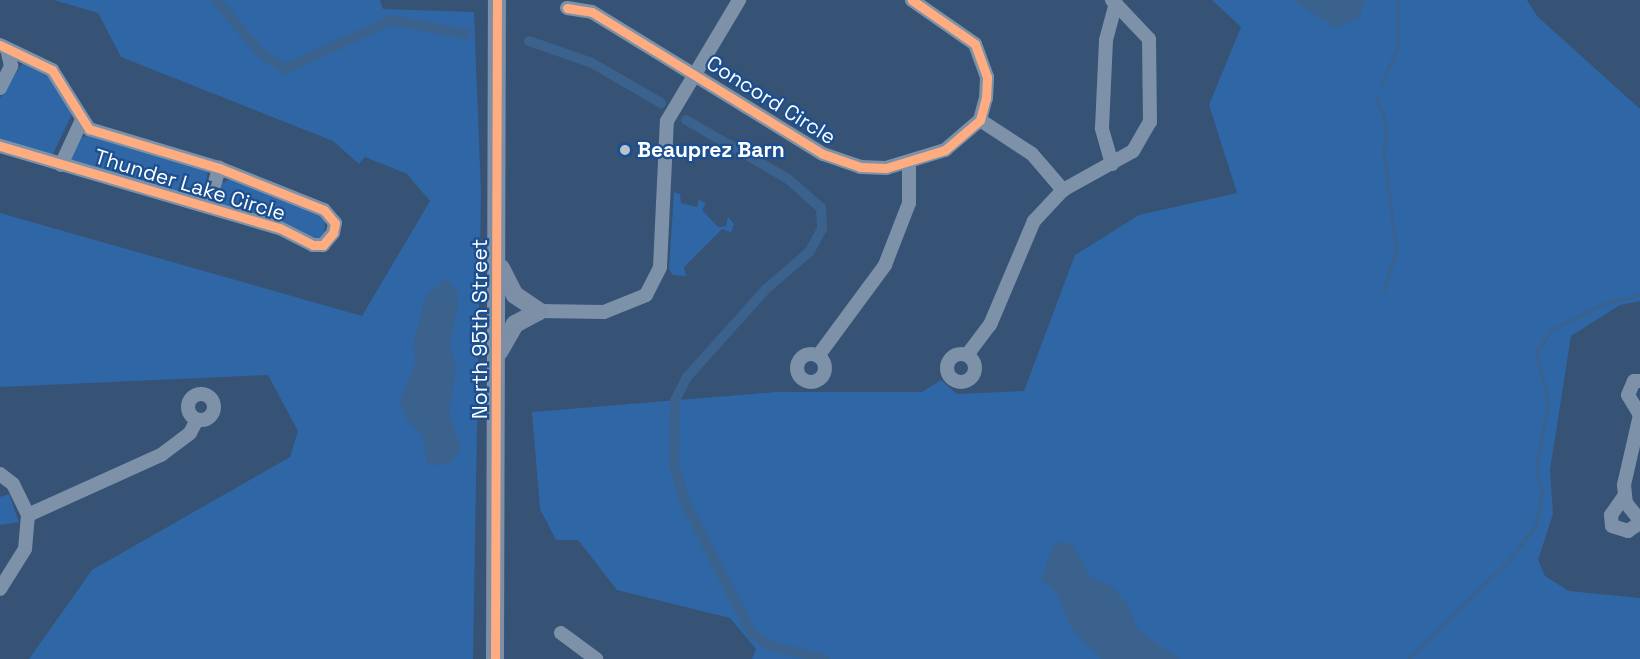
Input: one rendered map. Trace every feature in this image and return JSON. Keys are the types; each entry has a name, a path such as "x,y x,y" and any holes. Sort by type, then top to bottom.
{"main road":[{"name":"North 95th Street","path":"495,659 498,356 497,0"},
{"path":"498,261 515,295 539,311 515,324 498,356"}],"street":[{"path":"539,311 604,312 646,295 660,267 667,121 740,0"},
{"path":"912,0 975,44 987,76 980,120 1032,154 1063,190"},
{"path":"967,355 993,318 1023,239 1063,190 1112,164 1133,151 1150,122 1153,55 1141,26 1114,2 1106,40 1102,128 1112,164"},
{"name":"Concord Circle","path":"567,8 592,12 841,162 886,168 909,164 945,150 980,120"},
{"path":"4,47 46,65"},
{"path":"0,88 11,66 4,47"},
{"path":"11,66 46,65"},
{"name":"Thunder Lake Circle","path":"0,146 279,228 313,245 323,244 333,233 335,223 324,210 219,168 100,135 81,122 46,65"},
{"path":"61,165 81,122"},
{"path":"818,356 885,265 909,203 909,164"},
{"path":"208,207 219,168"},
{"path":"1625,495 1640,522 1628,531 1612,526 1611,515 1625,495 1628,454 1640,415 1628,395 1634,381 1640,381"},
{"path":"28,515 161,455 190,434 197,420"},
{"path":"0,474 13,484 28,515 25,549 0,589"},
{"path":"561,633 596,659"}],"shaded area":[{"path":"54,0 380,0 383,9 474,12 481,192 473,659 29,659 92,570 290,457 298,431 268,375 0,387 0,213 362,316 430,201 407,174 365,157 359,164 333,141 121,57 98,13"},
{"path":"1212,0 1527,0 1537,16 1640,109 1640,301 1620,305 1571,336 1550,470 1553,514 1538,560 1545,576 1569,591 1640,598 1640,659 752,659 756,649 730,618 617,590 578,540 556,540 540,509 532,412 777,392 922,392 941,380 957,394 1024,391 1075,255 1139,215 1237,193 1209,105 1241,27"},
{"path":"1293,0 1364,0 1360,17 1336,28"},
{"path":"22,64 44,70 73,112 52,156 0,139 0,98"},
{"path":"89,135 208,171 204,193 193,198 77,165 71,159 77,139"},
{"path":"233,178 316,213 325,221 324,236 318,240 222,207 217,200 222,183"},
{"path":"674,192 680,194 681,203 697,207 699,199 706,204 702,210 718,227 726,226 728,217 734,224 731,232 722,229 684,267 686,276 673,275 669,269"},
{"path":"447,279 457,290 458,305 450,343 456,369 449,413 461,449 451,463 434,465 427,463 423,435 405,418 400,400 416,362 413,346 426,295"},
{"path":"9,494 19,522 0,525 0,497"},
{"path":"1061,542 1072,544 1091,577 1111,586 1127,604 1138,630 1180,659 1101,659 1069,625 1058,595 1041,580 1053,546"}],"waterway":[{"path":"216,0 261,53 285,69 391,20 466,34"},
{"path":"1381,84 1397,49 1398,0"},
{"path":"529,41 592,63 661,103"},
{"path":"1376,97 1386,123 1384,154 1396,251 1384,290"},
{"path":"686,120 788,179 821,208 822,229 809,252 766,289 687,377 675,401 674,464 685,502 752,634 771,646 824,659"},
{"path":"1408,659 1509,560 1536,525 1542,492 1536,471 1548,402 1536,351 1552,330 1603,304 1640,294"}],"cycle path":[{"path":"495,659 497,0"},
{"path":"567,8 592,12 823,154 860,167 886,168 945,150 980,120 986,98 987,77 975,44 912,0"},
{"path":"0,45 52,70 89,129 219,168 324,210 335,223 333,233 323,245 313,245 279,228 0,146"}],"place":[{"name":"Beauprez Barn","path":"625,150"}]}
